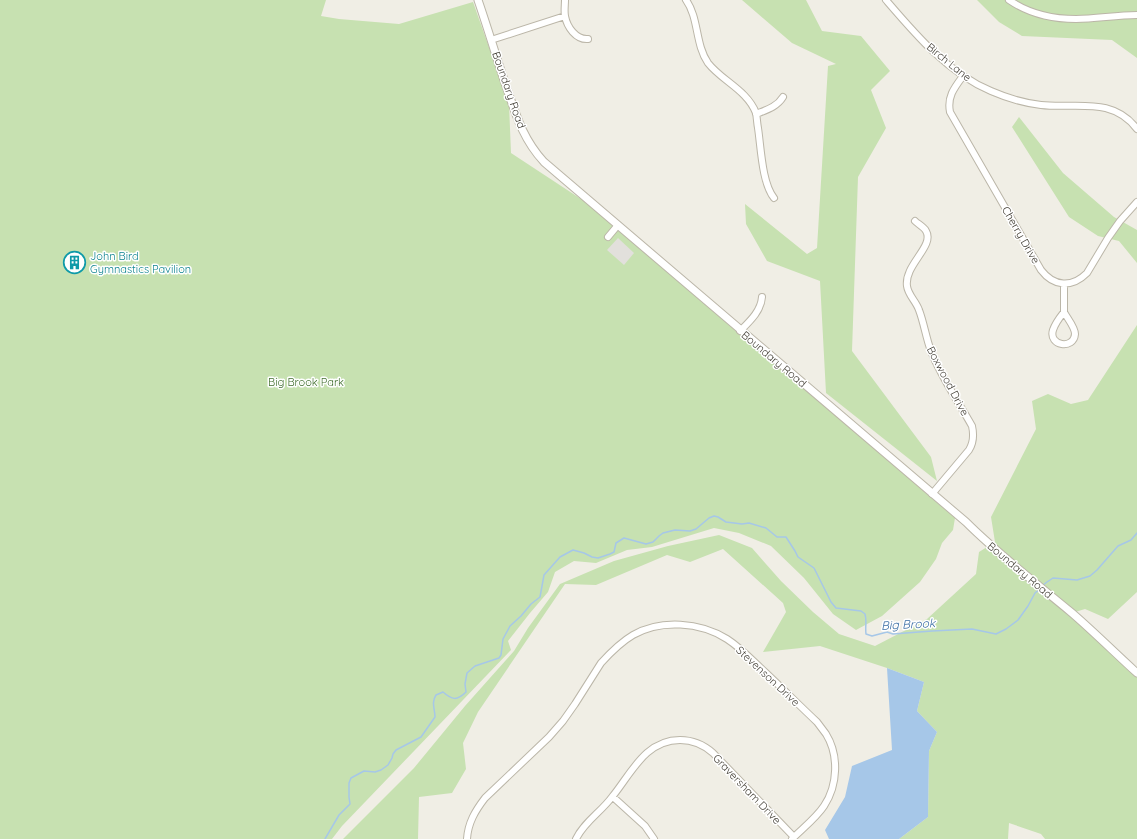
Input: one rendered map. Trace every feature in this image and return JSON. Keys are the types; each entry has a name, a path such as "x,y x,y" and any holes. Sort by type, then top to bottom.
{"street":[{"name":"Boundary Road","path":"478,0 521,129 528,142 544,162 1049,596 1072,613 1137,672"},
{"path":"565,0 565,16 571,30 583,39 588,39"},
{"path":"686,0 708,63 750,102 756,114 766,182 770,193 774,198"},
{"name":"Birch Lane","path":"886,0 907,25 938,56 963,76 983,88 1009,98 1030,103 1050,106 1090,105 1104,107 1122,115 1137,129"},
{"path":"1009,0 1035,13 1062,19 1137,15"},
{"path":"491,40 565,16"},
{"name":"Cherry Drive","path":"963,76 954,88 949,101 949,106 953,117 1041,270 1049,279 1064,284"},
{"path":"756,114 772,107 783,97"},
{"path":"1064,312 1053,328 1052,335 1056,342 1065,345 1070,342 1075,333 1064,312 1064,284 1077,281 1086,273 1120,221 1137,202"},
{"name":"Boxwood Drive","path":"915,221 925,229 928,238 927,244 909,271 907,277 908,291 919,310 926,336 934,357 972,426 973,431 973,442 970,450 932,494"},
{"path":"608,237 618,225"},
{"path":"740,331 758,311 762,297"},
{"name":"Stevenson Drive","path":"467,839 468,827 472,816 478,807 549,737 563,721 608,654 634,634 654,627 674,624 690,625 706,629 726,639 742,650 817,722 826,734 834,754 834,782 824,806 793,838"},
{"name":"Graversham Drive","path":"576,839 583,827 613,797 641,758 650,750 666,742 677,740 700,744 713,753 793,838"},
{"path":"613,797 645,826 654,839"}],"green space":[{"name":"Big Brook Park","path":"0,0 326,0 321,16 399,24 473,2 509,104 511,153 584,201 955,518 953,530 942,543 936,559 920,582 882,616 856,630 833,614 804,578 771,546 739,533 714,528 652,547 627,550 596,563 574,561 555,572 548,592 508,641 511,650 342,826 332,839 0,839"},
{"path":"742,0 806,0 822,31 861,36 890,71 871,90 886,128 858,177 852,351 931,457 937,481 826,393 820,281 767,261 746,224 745,204 807,254 817,248 828,66 836,64 792,43"},
{"path":"977,0 1137,0 1137,58 1112,40 1022,36 999,22"},
{"path":"1019,117 1063,173 1114,217 1137,230 1137,263 1119,241 1098,236 1069,217 1012,127"},
{"path":"1137,325 1137,592 1108,619 1085,609 1072,613 1137,674 1137,839 1045,839 1041,834 1009,823 1008,839 899,839 928,817 929,751 937,732 917,711 924,682 820,646 763,652 786,612 783,603 723,549 690,562 667,555 596,585 565,584 478,712 463,743 466,769 452,793 419,797 418,839 343,839 414,768 465,706 514,651 528,628 560,584 614,561 668,546 719,535 752,548 781,581 813,612 839,634 875,646 927,619 976,574 979,552 995,542 991,517 1036,429 1032,401 1048,394 1071,404 1088,400"}],"shaded area":[{"path":"618,238 634,253 624,265 607,250"}],"water":[{"path":"887,668 924,682 917,711 937,732 929,751 928,817 899,839 829,839 825,830 845,797 852,766 892,750"}],"waterway":[{"name":"Big Brook","path":"325,839 339,815 350,804 349,783 351,778 364,771 375,772 381,770 388,765 396,750 421,737 435,717 433,703 436,695 443,692 449,697 457,698 466,692 465,684 467,673 475,666 499,658 501,655 503,639 510,626 531,604 540,597 544,575 560,557 573,550 598,558 614,552 616,543 624,538 646,544 653,542 663,533 675,530 690,531 696,529 709,518 714,516 726,522 742,524 749,523 766,528 777,537 786,537 798,557 814,568 831,602 836,608 861,611 865,614 866,634 872,636 887,632 893,634 972,629 996,634 1018,620 1035,593 1040,589"},
{"name":"Big Brook","path":"1042,586 1053,578 1077,580 1090,576 1118,546 1131,540 1137,533"}],"place":[{"name":"John Bird Gymnastics Pavilion","path":"74,262"}]}
